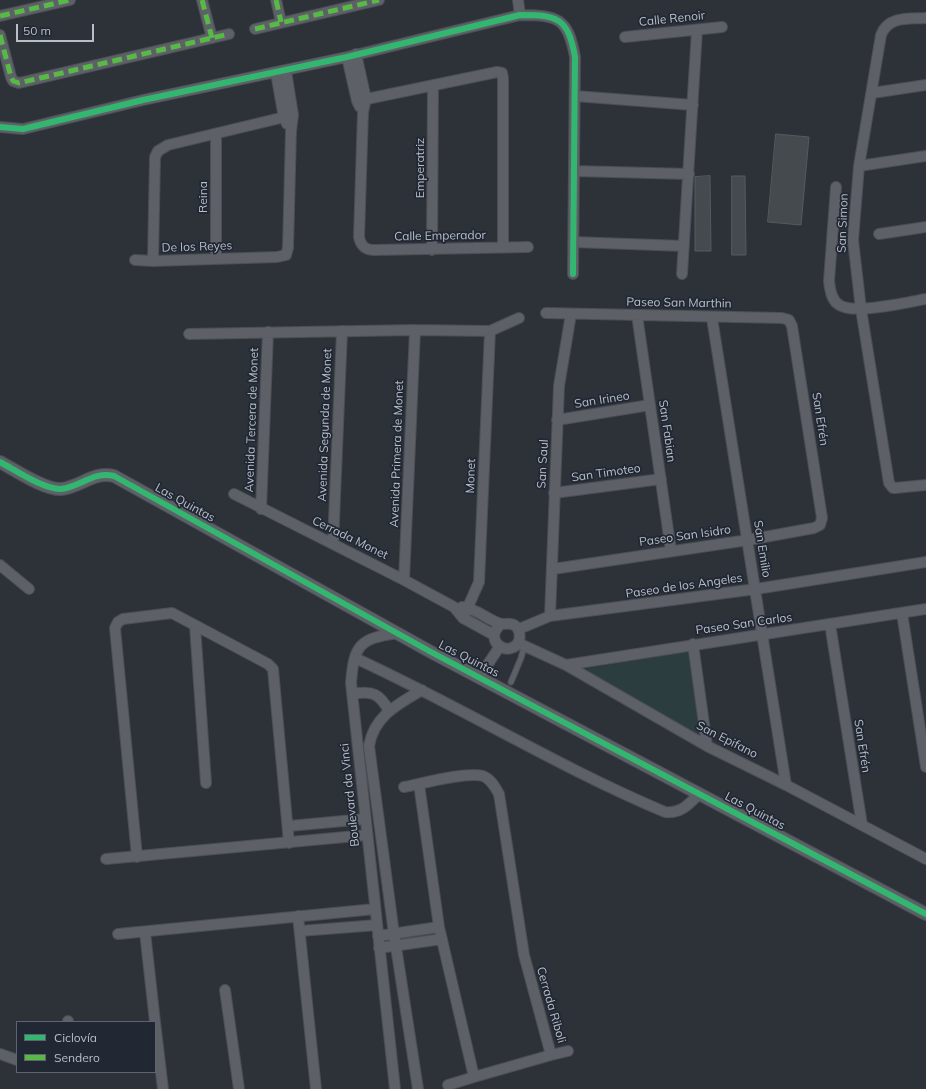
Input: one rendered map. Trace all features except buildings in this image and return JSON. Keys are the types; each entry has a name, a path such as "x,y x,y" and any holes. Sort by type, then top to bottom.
{"street":[{"path":"0,16 70,0"},
{"path":"202,0 212,38"},
{"path":"276,0 281,22"},
{"path":"255,29 379,0"},
{"path":"518,0 520,15"},
{"path":"0,127 23,129 143,100 352,56 520,15 545,15 561,21 571,37 575,57 573,274"},
{"name":"San Simon","path":"926,18 891,21 884,27 859,166 853,240 861,310 889,483 892,488 926,485"},
{"name":"Calle Renoir","path":"625,37 722,27"},
{"path":"682,274 697,30"},
{"path":"0,35 11,77 13,81 18,84 229,34"},
{"path":"352,56 361,100 497,72 502,73 503,248"},
{"path":"281,72 289,117"},
{"path":"872,93 926,85"},
{"name":"Emperatriz","path":"432,250 433,86"},
{"path":"575,96 693,105"},
{"name":"Calle Emperador","path":"361,100 363,112 359,237 363,247 368,250 528,247"},
{"name":"De los Reyes","path":"289,117 291,131 288,248 286,255 277,257 154,261 155,157 162,147 289,117"},
{"name":"Reina","path":"216,135 216,259"},
{"path":"859,166 926,156"},
{"path":"574,171 689,174"},
{"path":"836,187 829,281 831,291 837,304 844,307 861,310 926,299"},
{"path":"879,234 926,227"},
{"path":"573,242 684,246"},
{"path":"135,260 154,261"},
{"name":"Paseo San Marthin","path":"546,313 786,319"},
{"name":"San Saul","path":"550,616 558,420 562,363 571,314"},
{"name":"San Fabian","path":"637,315 671,551"},
{"path":"189,334 415,330 490,331 518,318"},
{"name":"San Emilio","path":"712,318 786,785"},
{"name":"San Efrén","path":"786,319 792,326 822,518 820,525"},
{"name":"Avenida Primera de Monet","path":"404,580 415,330"},
{"name":"Avenida Segunda de Monet","path":"333,544 342,331"},
{"name":"Monet","path":"463,618 479,582 490,331"},
{"name":"Avenida Tercera de Monet","path":"261,509 268,332"},
{"name":"San Irineo","path":"558,420 650,405"},
{"name":"Las Quintas","path":"0,462 41,484 60,489 68,488 103,474 114,476 397,633 926,914"},
{"name":"San Timoteo","path":"554,493 661,479"},
{"name":"Cerrada Monet","path":"234,494 454,607"},
{"name":"Paseo San Isidro","path":"553,569 748,540 814,528 820,525"},
{"name":"Paseo de los Angeles","path":"519,629 550,616 756,589 926,562"},
{"path":"0,565 28,589"},
{"path":"454,607 468,608 501,624"},
{"path":"454,607 463,618 494,635"},
{"name":"Paseo San Carlos","path":"566,665 693,644 762,635 926,609"},
{"path":"137,857 115,632 116,625 123,618 169,613 268,664 273,669 289,826 289,843"},
{"path":"902,613 926,767"},
{"path":"508,622 514,624 519,629 521,645 506,649 495,641 494,635 496,628 501,624 508,622"},
{"name":"San Efrén","path":"830,624 862,825"},
{"path":"195,626 206,783"},
{"path":"356,730 351,683 356,654 366,641 379,636 397,633"},
{"path":"693,644 707,746"},
{"name":"San Epifano","path":"521,645 566,665 707,746 786,785 926,859"},
{"path":"480,676 500,646"},
{"path":"356,654 555,760 665,812 680,810 699,794"},
{"path":"373,732 380,720 389,710 422,690"},
{"path":"353,694 374,693 379,696 389,710"},
{"name":"Boulevard da Vinci","path":"394,1089 356,730 373,732 370,753 394,934 418,1089"},
{"name":"Cerrada Riboli","path":"404,787 462,776 476,775 483,776 495,786 499,794 524,955 551,1055 448,1085"},
{"path":"419,784 442,939 474,1077"},
{"path":"289,826 365,819"},
{"path":"106,859 366,835"},
{"path":"118,934 375,909"},
{"path":"298,916 316,1089"},
{"path":"300,931 377,925"},
{"path":"378,936 440,927"},
{"path":"145,932 155,1021"},
{"path":"380,948 442,939"},
{"path":"225,990 239,1089"},
{"path":"156,1030 163,1089"},
{"path":"551,1055 568,1051"},
{"path":"0,1054 16,1060"}],"lane":[{"path":"511,682 521,658 521,645"}],"shaded area":[{"path":"690,648 702,740 583,672 587,669"}],"marked path":[{"path":"0,16 70,0"},
{"path":"202,0 212,38"},
{"path":"276,0 281,22"},
{"path":"255,29 379,0"},
{"path":"0,35 11,77 13,81 19,83 229,34"}],"cycle path":[{"path":"0,127 23,129 143,100 347,57 520,15 544,16 552,18 559,21 565,27 569,34 575,57 573,274"},
{"path":"0,462 39,483 61,489 68,488 93,477 107,475 114,476 431,652 926,914"}]}
